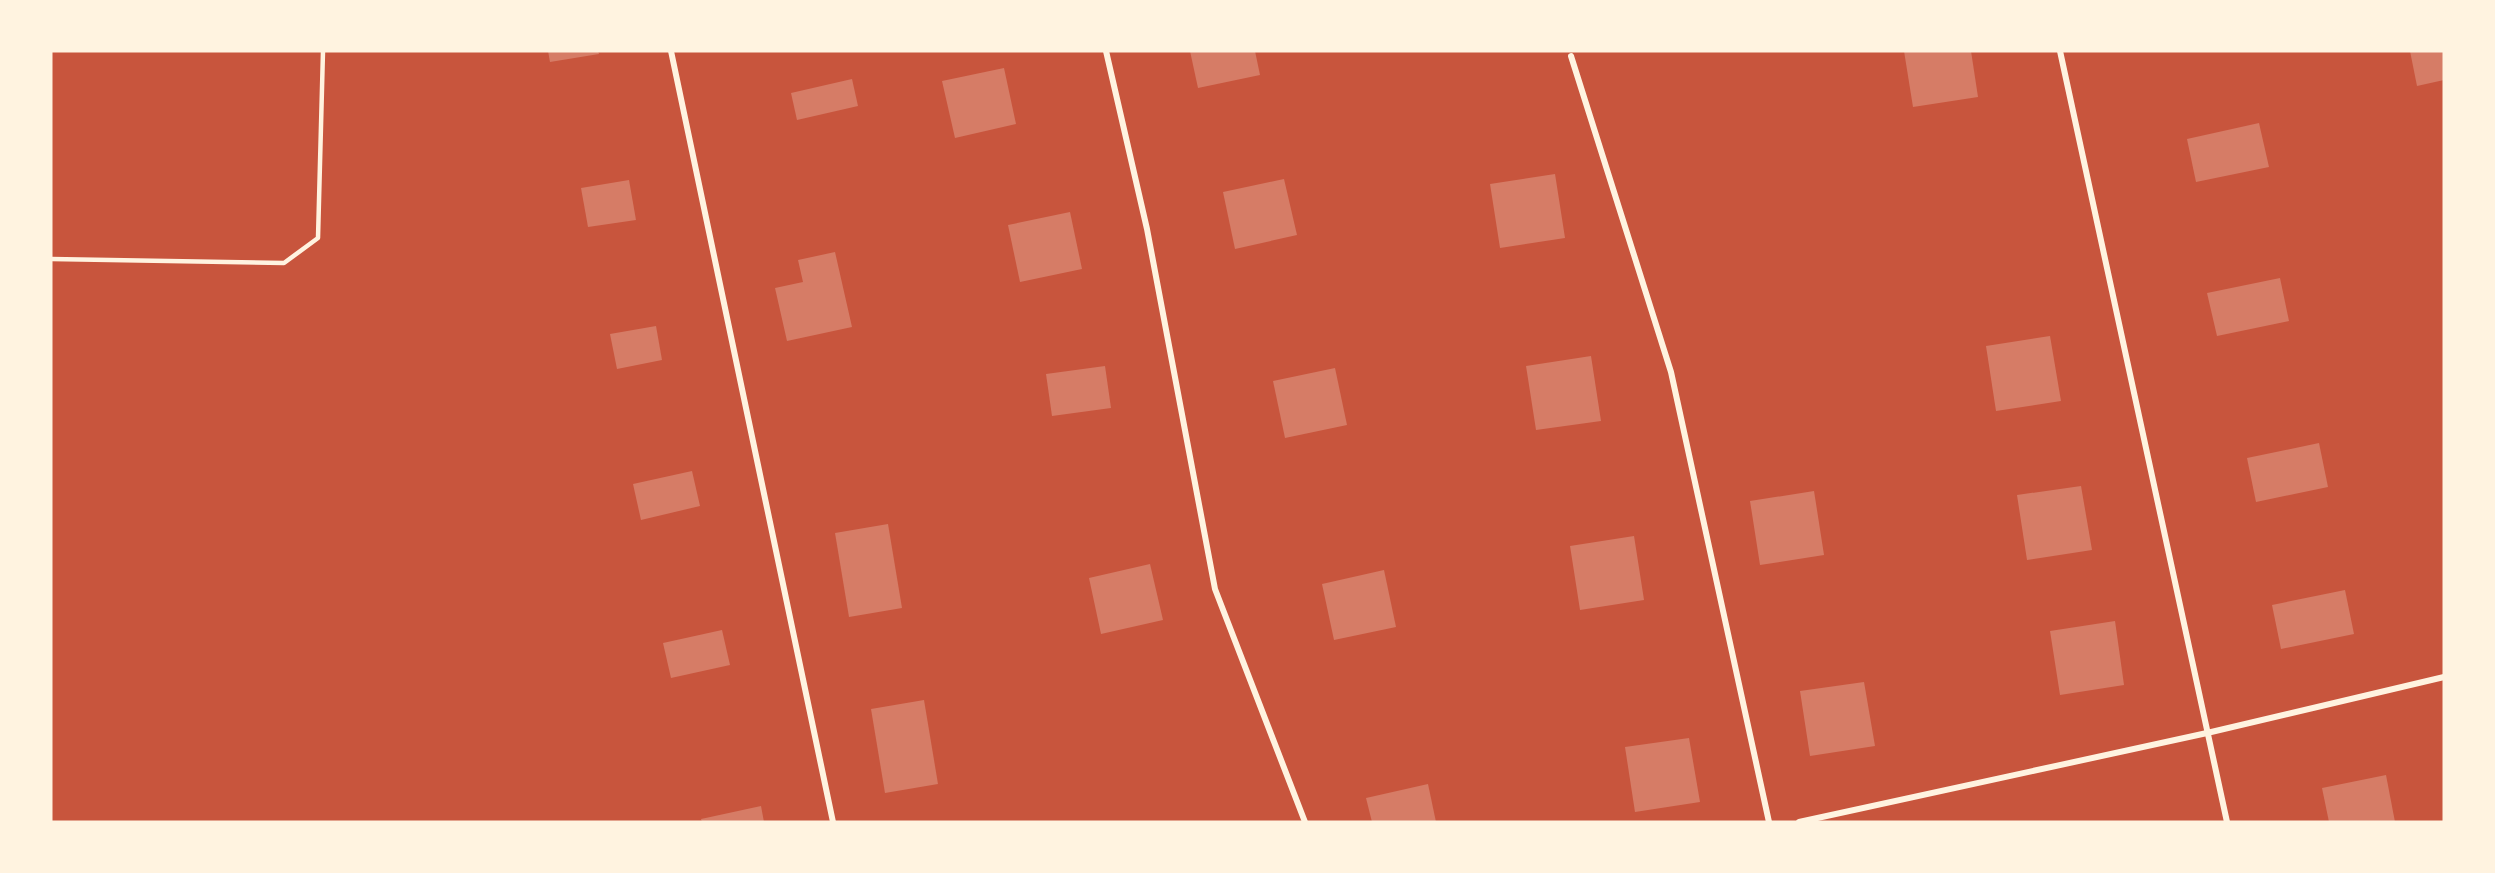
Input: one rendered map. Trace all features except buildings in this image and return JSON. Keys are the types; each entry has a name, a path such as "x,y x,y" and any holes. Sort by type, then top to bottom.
{"street":[{"path":"671,51 834,822"},
{"path":"1106,51 1147,229 1215,590 1305,822"},
{"path":"2061,51 2227,822"},
{"path":"1571,56 1671,372 1769,822"},
{"path":"1800,822 2207,733 2444,677"}],"lane":[{"path":"51,259 284,263 318,238 323,51"}]}
